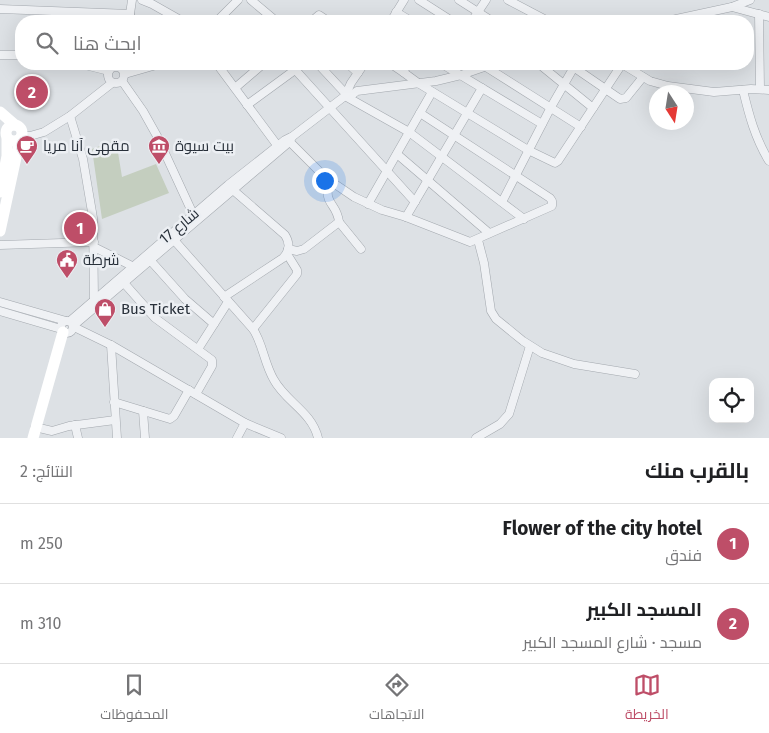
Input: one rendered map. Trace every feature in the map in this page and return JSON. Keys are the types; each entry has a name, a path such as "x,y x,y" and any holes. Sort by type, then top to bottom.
{"street":[{"path":"130,15 132,0"},
{"path":"142,0 171,15"},
{"path":"251,0 269,15"},
{"path":"394,15 404,0"},
{"path":"419,0 443,15"},
{"path":"459,0 483,15"},
{"path":"476,15 486,0"},
{"path":"508,0 537,15"},
{"path":"693,15 750,0"},
{"path":"223,15 236,1"},
{"path":"732,6 769,17"},
{"path":"0,9 30,9 96,15"},
{"path":"396,12 401,15"},
{"path":"759,14 760,89"},
{"path":"0,55 15,55"},
{"path":"109,70 108,78 112,83 118,84 123,77 143,70"},
{"path":"122,70 123,77 157,136 193,214"},
{"path":"221,70 277,145"},
{"path":"234,88 256,70"},
{"path":"247,105 289,70"},
{"path":"296,70 415,202"},
{"path":"323,70 347,96 409,132 524,219"},
{"path":"355,70 358,73"},
{"path":"347,96 360,70"},
{"path":"400,70 466,113 553,163 556,163 618,70"},
{"path":"436,81 441,70"},
{"path":"453,70 542,124"},
{"path":"347,96 362,90 436,81 474,70"},
{"path":"494,70 580,127"},
{"path":"546,70 593,108"},
{"path":"502,202 570,70"},
{"path":"579,70 620,99 626,98 643,77"},
{"path":"632,70 660,85 714,92 769,90"},
{"path":"0,112 14,142 21,137 37,135 70,116 112,83"},
{"path":"406,217 482,88"},
{"path":"743,90 752,127 760,147 769,161"},
{"path":"368,204 432,92"},
{"name":"شارع 17","path":"68,326 124,283 292,139 347,96"},
{"path":"292,139 330,181 354,197 470,242 552,206 550,198 420,113"},
{"path":"70,116 78,139 88,183 93,218 94,299"},
{"path":"0,192 7,156 7,130"},
{"path":"0,231 21,137"},
{"name":"شارع 17","path":"68,326 94,299 193,214 277,145 288,138 292,139"},
{"path":"397,154 490,234"},
{"path":"330,181 327,196 338,216 339,222 361,249"},
{"path":"233,190 285,235 288,240 288,251 297,270 297,274 253,329"},
{"path":"198,349 226,300 288,251 304,249 339,222"},
{"path":"174,240 253,329 274,380 312,421 318,438"},
{"path":"478,240 484,262 492,315 523,341 542,353 574,364 635,374"},
{"path":"0,245 94,245 132,266"},
{"path":"150,260 180,294 214,324"},
{"path":"114,402 172,418 213,362 211,358 155,318 124,283"},
{"path":"0,302 22,308 111,345 246,423 281,438"},
{"path":"19,317 22,308"},
{"path":"0,312 68,326"},
{"path":"68,326 34,433 55,434 75,426 115,420"},
{"path":"111,345 117,438"},
{"path":"476,438 500,424 509,414 530,346"},
{"path":"143,411 145,438"},
{"path":"237,438 246,423"},
{"path":"75,426 78,438"}],"green space":[{"path":"116,140 122,177 156,164 169,193 102,219 92,149"}],"place":[{"name":"المسجد الكبير","path":"32,92"},
{"name":"مقهى آنا مريا","path":"27,165"},
{"name":"بيت سيوة","path":"159,165"},
{"name":"Flower of the city hotel","path":"80,228"},
{"name":"شرطة","path":"67,279"},
{"name":"Bus Ticket","path":"105,328"}]}
